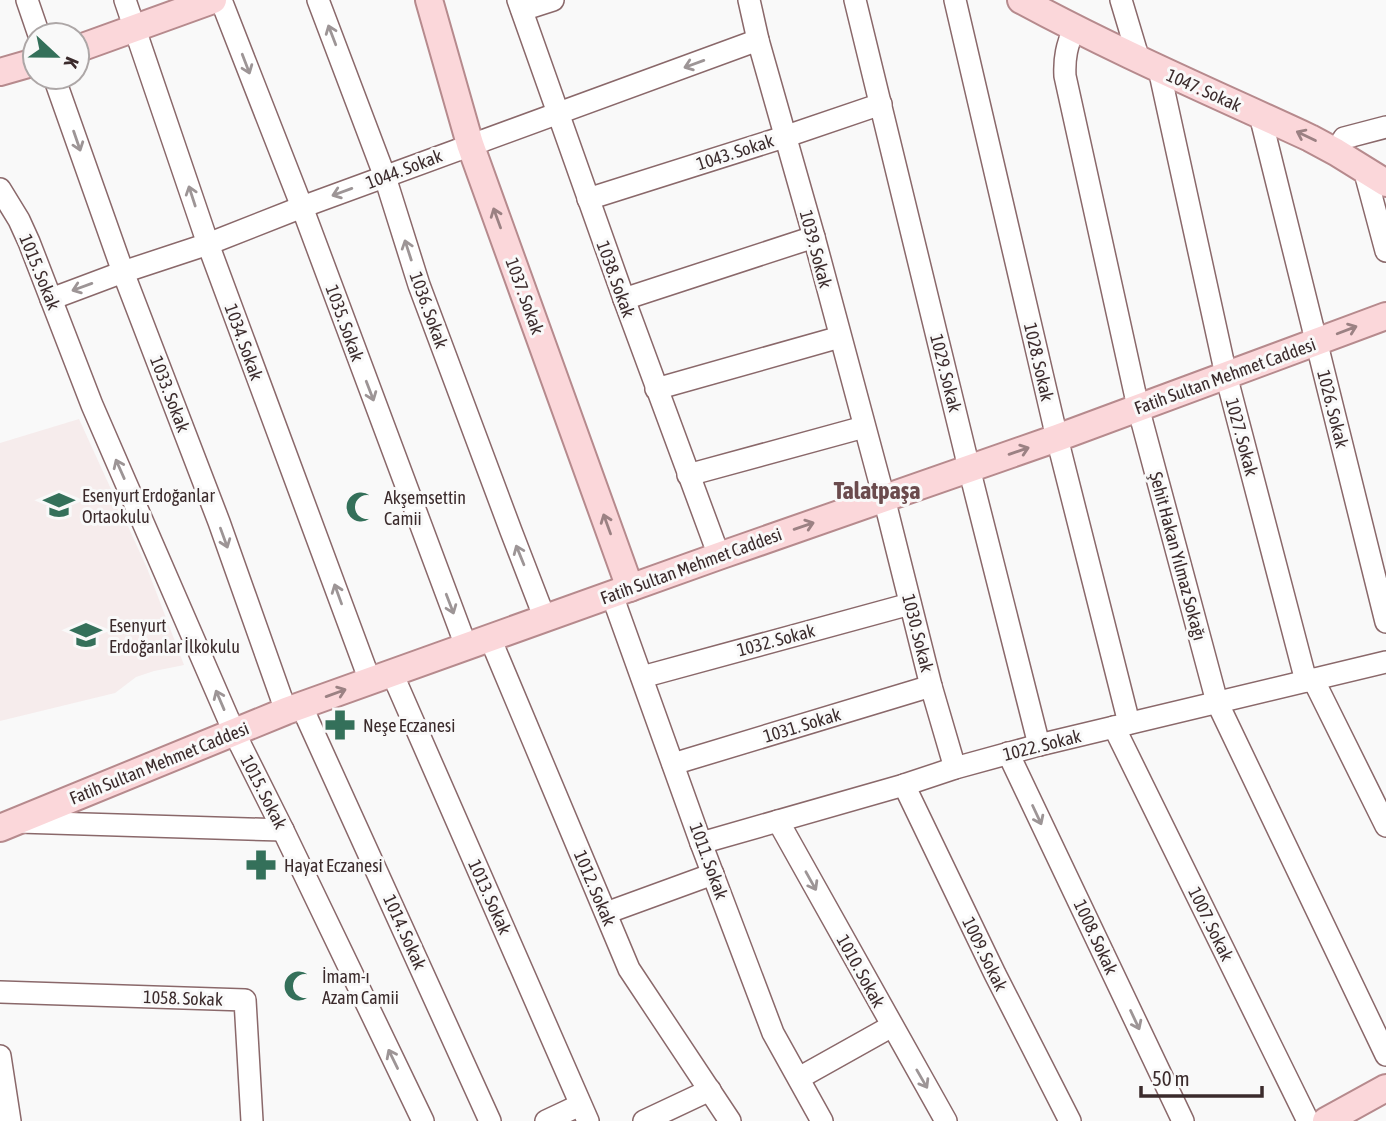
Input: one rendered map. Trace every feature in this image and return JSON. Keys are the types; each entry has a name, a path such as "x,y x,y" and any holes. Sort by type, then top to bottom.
{"main road":[{"path":"91,44 213,0"},
{"name":"1037. Sokak","path":"429,0 470,144 621,592"},
{"name":"1047. Sokak","path":"1021,0 1074,29 1336,152 1375,176"},
{"path":"0,72 21,66"},
{"name":"Fatih Sultan Mehmet Caddesi","path":"6,820 294,708 1057,438 1386,316"},
{"path":"1326,1121 1372,1102"}],"street":[{"path":"26,0 34,21"},
{"name":"1034. Sokak","path":"125,0 208,244 381,677"},
{"name":"1035. Sokak","path":"221,0 478,642"},
{"name":"1036. Sokak","path":"318,0 385,177 419,285 545,618"},
{"path":"520,5 553,0"},
{"name":"1039. Sokak","path":"749,0 884,498"},
{"name":"1029. Sokak","path":"855,0 1039,745"},
{"name":"1028. Sokak","path":"955,0 1122,725"},
{"name":"1027. Sokak","path":"1121,0 1149,65 1226,376 1310,680 1386,827"},
{"name":"1038. Sokak","path":"520,5 656,389 719,556"},
{"name":"Şehit Hakan Yılmaz Sokağı","path":"1074,29 1067,44 1065,76 1139,407 1217,702 1386,1055"},
{"name":"1044. Sokak","path":"51,299 208,244 470,144 758,40"},
{"name":"1033. Sokak","path":"59,91 123,272 219,523 294,708"},
{"name":"1043. Sokak","path":"588,199 881,104"},
{"name":"1026. Sokak","path":"1260,115 1386,622"},
{"path":"1336,152 1343,138 1386,127"},
{"path":"1375,176 1386,251"},
{"name":"1015. Sokak","path":"0,189 19,220 92,405 234,733 423,1121"},
{"path":"624,299 814,237"},
{"path":"656,389 840,337"},
{"path":"688,475 864,427"},
{"name":"1030. Sokak","path":"884,498 931,685 955,768"},
{"name":"1011. Sokak","path":"621,592 642,677 773,1033 822,1121"},
{"name":"1032. Sokak","path":"642,677 910,604"},
{"name":"1012. Sokak","path":"478,642 606,913 629,969 730,1121"},
{"name":"1022. Sokak","path":"701,843 1008,753 1386,662"},
{"name":"1013. Sokak","path":"381,677 584,1113"},
{"name":"1031. Sokak","path":"673,764 931,685"},
{"name":"1014. Sokak","path":"294,708 490,1121"},
{"name":"1007. Sokak","path":"1122,725 1308,1121"},
{"name":"1008. Sokak","path":"1008,753 1183,1121"},
{"name":"1009. Sokak","path":"904,785 995,974 1070,1121"},
{"path":"6,820 283,830"},
{"name":"1010. Sokak","path":"778,821 946,1121"},
{"path":"606,913 713,874"},
{"name":"1058. Sokak","path":"0,992 245,1000 251,1121"},
{"path":"799,1078 892,1026"},
{"path":"0,1056 10,1121"},
{"path":"644,1121 710,1090"},
{"path":"546,1121 584,1113"}],"shaded area":[{"path":"79,419 147,568 184,665 136,677 115,693 0,721 0,443"}],"place":[{"name":"Esenyurt Erdoğanlar Ortaokulu","path":"59,505"},
{"name":"Akşemsettin Camii","path":"361,507"},
{"name":"Esenyurt Erdoğanlar İlkokulu","path":"86,635"},
{"name":"Neşe Eczanesi","path":"340,725"},
{"name":"Hayat Eczanesi","path":"261,865"},
{"name":"İmam-ı Azam Camii","path":"299,986"}],"district":[{"name":"Talatpaşa","path":"877,490"}]}
